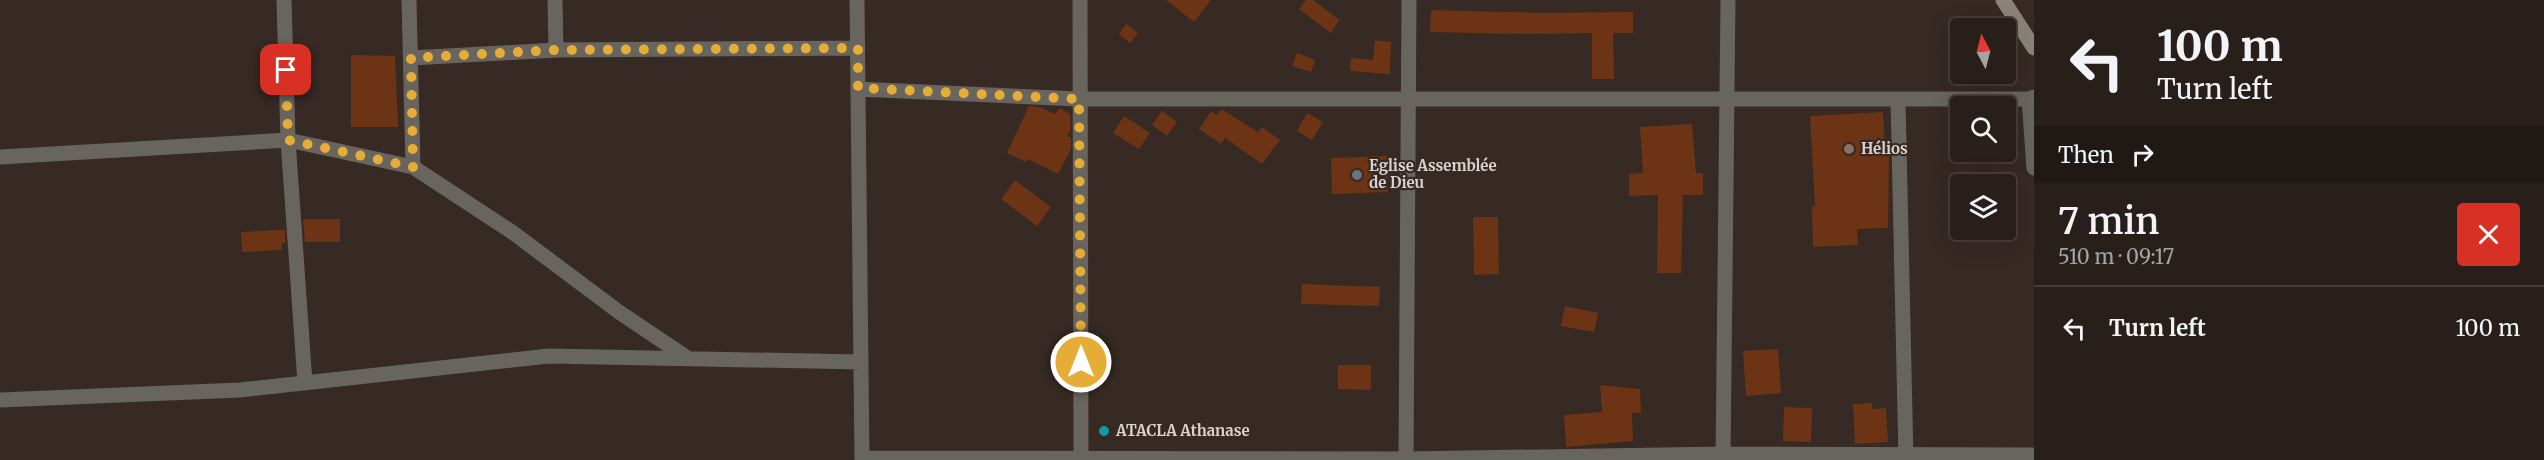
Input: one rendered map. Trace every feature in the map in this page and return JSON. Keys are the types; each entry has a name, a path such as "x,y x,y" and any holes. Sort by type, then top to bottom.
{"main road":[{"path":"2003,0 2034,48"}],"street":[{"path":"284,0 288,140 305,383"},
{"path":"409,0 413,167"},
{"path":"555,0 556,50"},
{"path":"857,0 862,459 2032,457"},
{"path":"1080,0 1081,458"},
{"path":"1406,459 1409,0"},
{"path":"1723,457 1728,0"},
{"path":"411,58 556,50 858,48"},
{"path":"858,88 1079,99 2032,98 2034,168"},
{"path":"1898,99 1906,458"},
{"path":"0,157 288,140 413,167 512,232 619,312 686,357"},
{"path":"0,400 240,390 549,356 861,362"}],"building":[{"path":"1166,0 1211,0 1194,22"},
{"path":"1306,0 1313,0 1339,20 1331,33 1299,9"},
{"path":"1431,10 1541,13 1633,12 1633,33 1613,33 1614,79 1592,79 1592,33 1430,32"},
{"path":"1126,24 1138,33 1130,43 1119,34"},
{"path":"1375,40 1391,42 1390,74 1350,71 1351,58 1373,60"},
{"path":"1297,53 1315,60 1311,72 1292,66"},
{"path":"351,55 395,56 398,127 351,127"},
{"path":"1029,106 1040,107 1054,114 1060,108 1070,114 1071,129 1067,136 1071,138 1071,149 1058,174 1028,159 1026,162 1007,153"},
{"path":"1221,109 1258,132 1262,127 1280,140 1262,164 1225,138 1221,144 1199,129 1211,111 1217,115"},
{"path":"1162,111 1177,122 1167,136 1152,125"},
{"path":"1883,112 1885,155 1889,155 1888,228 1857,229 1858,245 1813,247 1812,206 1815,206 1810,116"},
{"path":"1307,113 1323,122 1312,140 1297,131"},
{"path":"1124,116 1150,133 1139,149 1113,133"},
{"path":"1692,124 1696,173 1703,173 1703,195 1683,195 1681,273 1657,273 1658,195 1629,196 1629,174 1643,173 1640,127"},
{"path":"1387,156 1388,192 1332,194 1331,158"},
{"path":"1015,180 1051,207 1037,226 1001,199"},
{"path":"1473,217 1498,217 1499,274 1474,275"},
{"path":"303,219 340,219 340,242 305,242"},
{"path":"285,230 285,243 282,243 282,250 242,252 241,232"},
{"path":"1302,284 1380,287 1379,306 1301,304"},
{"path":"1565,306 1598,313 1594,332 1561,326"},
{"path":"1778,349 1781,393 1746,396 1743,351"},
{"path":"1338,365 1371,365 1371,390 1338,389"},
{"path":"1600,385 1640,389 1641,413 1632,413 1633,441 1566,447 1564,415 1602,412"},
{"path":"1872,403 1872,409 1886,408 1888,442 1855,444 1853,404"},
{"path":"1784,407 1812,408 1811,442 1783,441"}],"place":[{"name":"Hélios","path":"1849,149"},
{"name":"Eglise Assemblée de Dieu","path":"1357,175"},
{"name":"ATACLA Athanase","path":"1104,431"}],"route":[{"path":"286,70 288,140 413,167 411,58 556,50 858,48 858,88 1079,99 1081,362"}]}
